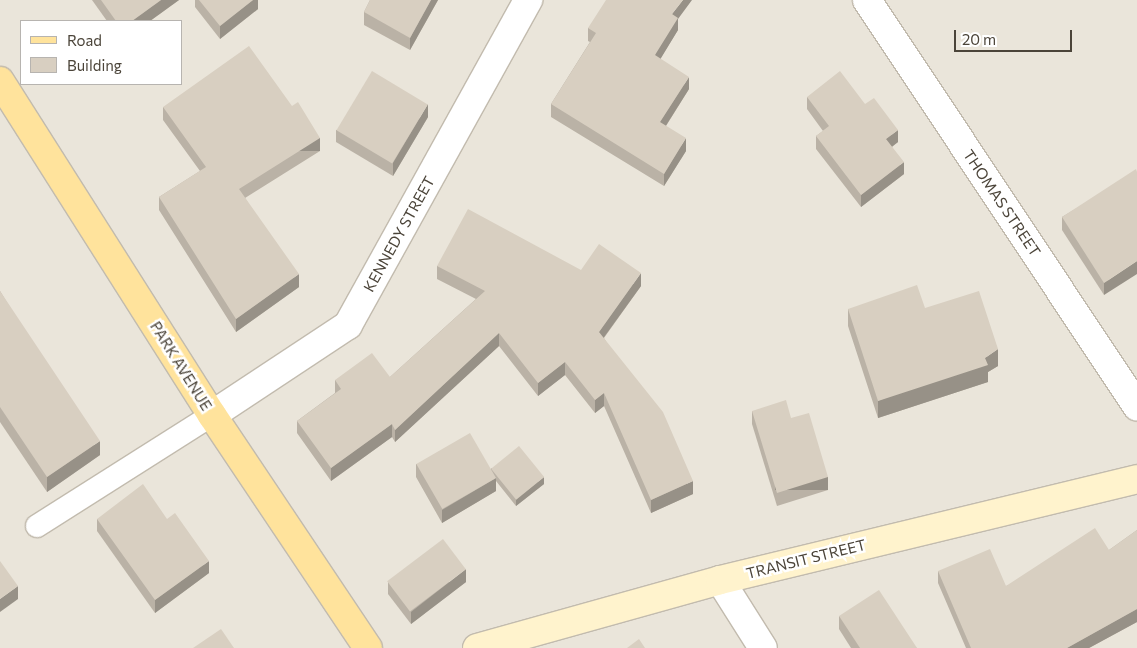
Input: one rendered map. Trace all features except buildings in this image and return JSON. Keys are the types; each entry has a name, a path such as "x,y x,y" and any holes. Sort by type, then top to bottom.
{"main road":[{"name":"PARK AVENUE","path":"0,81 212,415 368,648"}],"street":[{"name":"KENNEDY STREET","path":"212,415 348,325 528,0"},
{"name":"THOMAS STREET","path":"867,0 1137,406"},
{"name":"TRANSIT STREET","path":"476,648 720,580 1137,479"},
{"path":"720,580 763,648"}],"lane":[{"path":"37,526 212,415"}],"shaded area":[{"path":"0,0 1137,0 1137,648 0,648"}]}
